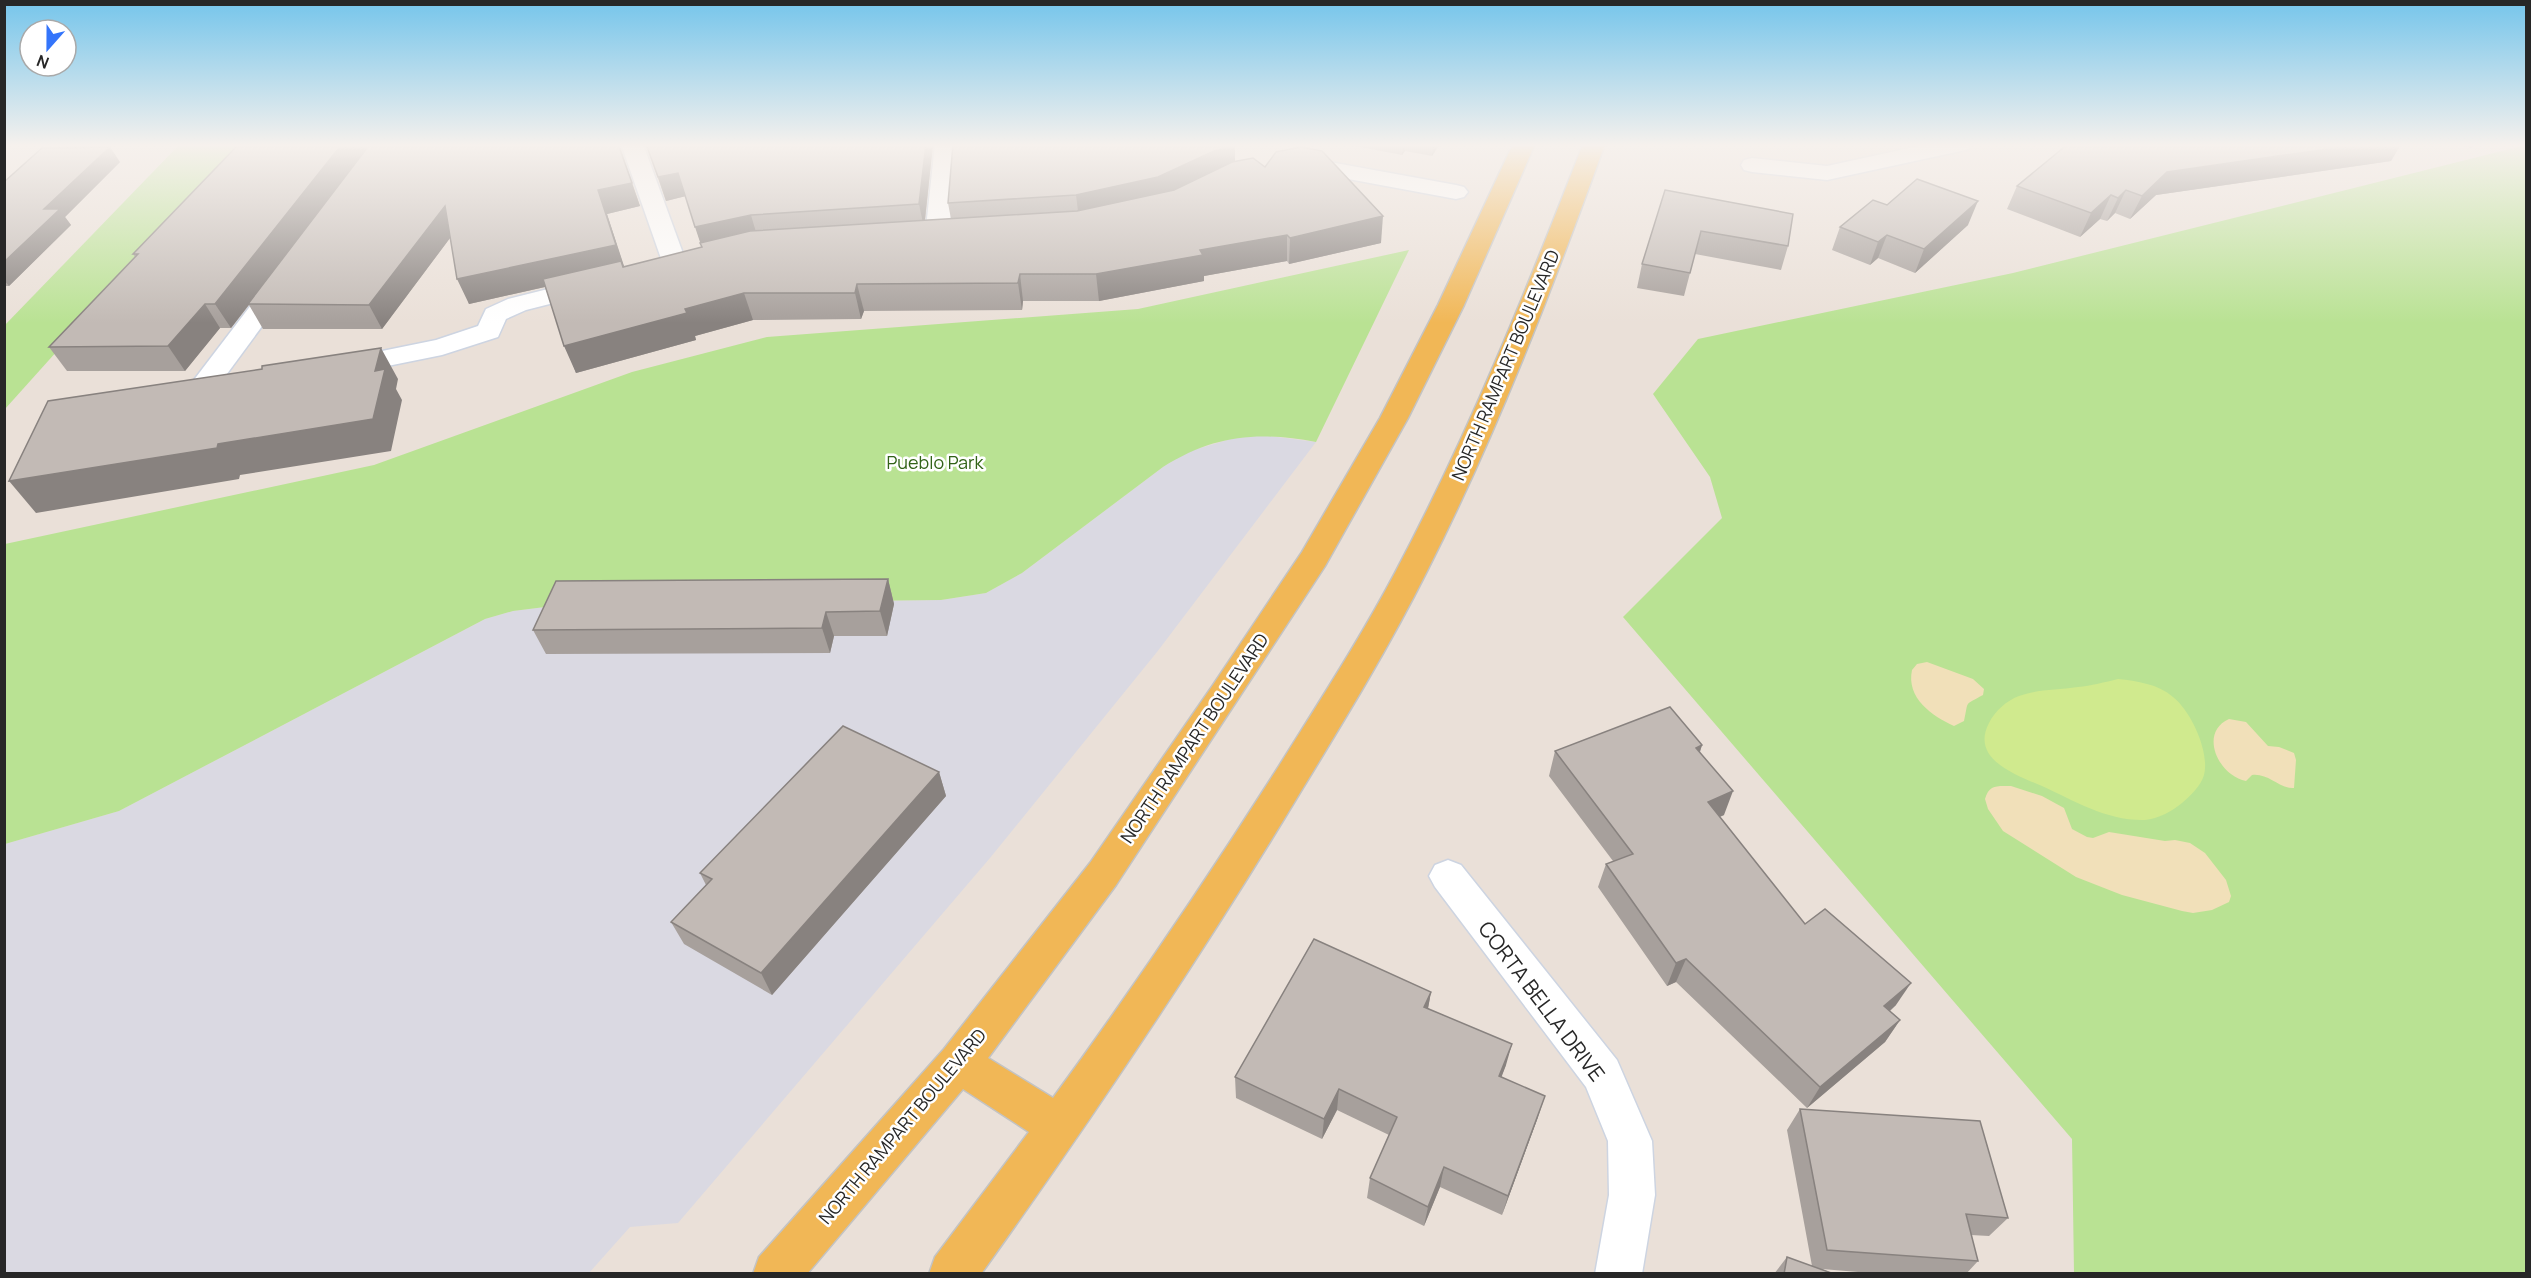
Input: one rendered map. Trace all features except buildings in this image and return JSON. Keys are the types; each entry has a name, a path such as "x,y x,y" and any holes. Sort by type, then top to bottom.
{"main road":[{"name":"NORTH RAMPART BOULEVARD","path":"776,1274 959,1063 1103,874 1226,694 1352,495 1451,305 1497,204"},
{"name":"NORTH RAMPART BOULEVARD","path":"952,1274 1060,1127 1213,900 1321,728 1410,575 1475,438 1572,204"},
{"path":"959,1063 1060,1127"}],"street":[{"path":"653,204 675,267"},
{"path":"937,237 940,204"},
{"path":"232,388 186,397 294,266"},
{"path":"325,370 442,347 489,331 495,315 517,304 619,280"},
{"name":"CORTA BELLA DRIVE","path":"1448,876 1602,1074 1630,1141 1632,1195 1618,1274"}],"shaded area":[{"path":"1263,435 1316,442 1157,652 990,858 678,1223 630,1227 589,1273 5,1274 5,844 119,811 485,619 513,611 569,604 941,600 986,593 1022,573 1163,467 1187,452 1234,438"}],"green space":[{"path":"122,204 189,204 5,409 4,326"},
{"path":"2291,204 2526,204 2526,1273 2074,1273 2072,1139 1623,617 1722,518 1710,477 1653,394 1698,339 2013,273"},
{"name":"Pueblo Park","path":"1409,250 1316,442 1274,437 1236,438 1200,448 1182,456 1163,467 1022,573 986,593 941,600 569,604 513,611 485,619 119,811 5,844 5,544 374,465 632,372 767,337 1138,309"},
{"path":"2118,679 2147,684 2173,697 2180,703 2198,733 2204,755 2204,775 2192,794 2169,812 2145,820 2104,814 2020,777 1991,756 1986,746 1985,736 1991,719 2005,704 2019,696 2034,692 2088,686"}],"sand":[{"path":"1927,662 1973,679 1984,689 1983,695 1968,704 1964,721 1954,726 1937,717 1922,705 1913,689 1912,670 1917,664"},
{"path":"2229,719 2246,722 2268,746 2279,747 2294,753 2296,760 2294,788 2258,775 2252,775 2246,781 2228,771 2216,753 2214,743 2215,734 2220,725"},
{"path":"2011,786 2042,796 2064,808 2072,829 2087,837 2093,838 2109,832 2190,843 2205,853 2226,880 2231,896 2229,902 2212,910 2193,913 2122,895 2076,877 2003,831 1988,809 1985,799 1992,788"}]}
